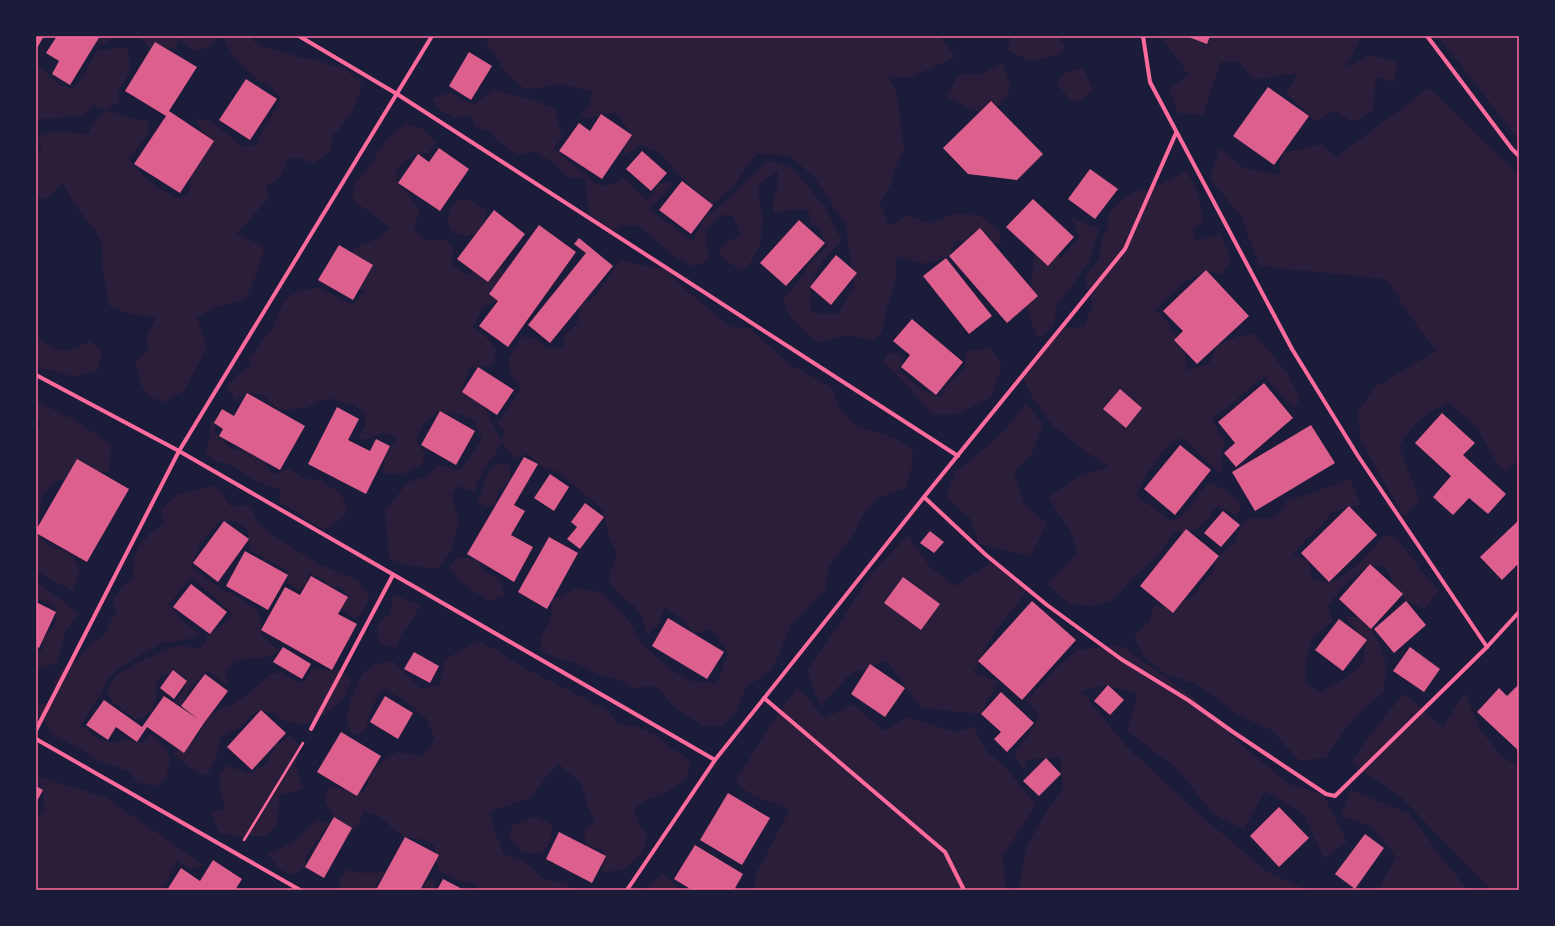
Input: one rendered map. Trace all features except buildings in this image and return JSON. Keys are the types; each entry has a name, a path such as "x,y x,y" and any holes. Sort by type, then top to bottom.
{"street":[{"path":"299,36 397,94 958,456"},
{"path":"36,730 179,450 432,36"},
{"path":"1143,36 1150,82 1292,349 1358,456 1487,647"},
{"path":"1427,36 1512,149 1519,156"},
{"path":"627,890 715,760 924,497 1125,249 1176,133"},
{"path":"36,375 179,450 715,760"},
{"path":"924,497 986,554 1058,613 1121,659 1188,700 1326,794 1335,796 1487,647 1519,612"},
{"path":"311,729 393,575"},
{"path":"764,698 945,852 964,890"},
{"path":"36,739 300,890"}],"path":[{"path":"236,854 311,729"}],"shaded area":[{"path":"91,36 115,36 102,45 91,41"},
{"path":"138,36 219,36 208,48 193,51 179,39 174,48 151,49"},
{"path":"225,36 252,36 254,42 264,47 344,68 362,84 351,112 333,135 331,151 314,163 296,157 287,160 280,176 266,186 269,198 236,234 265,247 246,299 214,308 197,317 207,347 185,390 164,402 148,396 142,386 135,362 149,349 146,337 155,320 153,316 133,315 109,306 102,262 102,243 93,227 77,208 62,183 45,200 36,196 36,152 42,149 37,137 56,131 89,134 93,123 106,110 93,105 84,115 36,120 36,64 58,84 73,89 80,81 97,51 127,47 129,70 128,75 118,91 120,101 107,110 132,118 148,121 149,133 129,159 150,182 177,198 189,193 191,176 188,159 203,134 195,118 212,121 241,146 256,145 281,99 271,87 259,81 238,62 225,43"},
{"path":"490,36 939,36 956,57 911,77 889,77 897,94 904,149 896,166 891,184 880,203 889,226 909,215 930,224 956,213 980,216 998,229 1002,243 988,246 965,241 955,241 949,256 926,264 896,256 896,279 887,307 882,331 873,341 858,337 845,336 818,343 790,317 783,300 803,275 811,262 827,247 820,229 811,224 808,209 797,209 774,213 772,205 777,189 778,171 761,183 758,190 763,219 760,244 752,261 741,271 719,255 722,247 727,242 742,236 733,216 721,215 707,229 706,240 709,261 692,266 673,256 638,226 625,225 611,232 591,219 587,202 585,178 566,177 552,162 535,152 517,155 497,141 489,130 477,129 470,115 455,118 438,109 433,98 451,93 474,105 493,89 531,99 555,109 562,136 554,149 599,186 612,184 624,177 633,188 648,201 658,184 674,182 665,194 649,209 693,241 705,216 721,205 768,160 794,169 825,207 842,241 822,262 810,287 811,313 838,314 854,286 846,226 815,178 790,156 756,154 734,186 713,205 674,170 662,154 640,145 623,156 625,145 632,135 615,112 588,119 580,115 589,106 592,92 560,84 526,90 506,73 486,41"},
{"path":"1012,36 1058,37 1065,46 1059,55 1031,61 1006,50"},
{"path":"1170,36 1332,36 1341,39 1344,36 1362,36 1345,68 1369,55 1398,62 1394,83 1376,76 1373,111 1352,122 1335,111 1316,121 1309,116 1286,93 1298,73 1253,80 1239,62 1221,62 1203,115 1178,113 1169,89 1189,75 1164,41"},
{"path":"1438,36 1519,36 1519,140"},
{"path":"1003,63 1011,87 1000,105 980,112 946,97 959,74 980,75"},
{"path":"1083,68 1093,90 1079,102 1070,99 1056,83 1066,72"},
{"path":"1429,88 1519,175 1519,460 1505,472 1497,463 1475,425 1448,403 1439,407 1425,416 1414,426 1399,447 1420,500 1404,517 1361,441 1357,413 1375,387 1436,351 1410,316 1386,279 1259,266 1242,218 1210,179 1220,148 1244,168 1279,175 1282,153 1323,144 1336,157"},
{"path":"406,123 422,129 436,143 428,153 409,158 402,164 396,173 398,183 420,210 414,229 425,240 445,240 454,248 452,265 468,275 479,269 499,267 514,283 498,301 484,306 473,327 485,336 497,350 492,366 469,367 462,392 484,406 502,442 504,431 497,424 521,387 511,376 508,359 522,336 537,339 548,349 563,347 565,334 577,324 581,305 596,296 620,260 650,267 668,269 676,280 689,293 731,327 749,328 792,366 832,387 839,407 855,425 895,438 913,450 912,466 906,488 878,498 863,515 855,532 829,567 825,590 792,624 772,670 745,688 737,711 722,726 703,726 672,706 657,686 634,688 617,679 602,676 571,661 561,660 542,652 540,639 551,618 552,600 576,588 601,592 628,619 642,644 673,671 694,682 717,683 728,653 712,629 693,633 682,618 665,608 658,624 647,636 642,617 633,605 620,595 608,579 617,553 609,538 602,509 558,472 543,467 527,453 515,459 503,443 483,472 474,492 457,486 452,495 459,523 451,551 438,569 408,565 389,559 385,510 408,482 428,476 437,465 459,470 469,459 482,439 473,420 459,414 440,412 425,422 416,440 425,454 422,465 403,474 383,473 384,458 397,438 383,433 367,440 357,438 365,427 364,411 350,404 328,398 305,408 278,410 263,395 247,393 235,401 227,386 239,373 251,365 249,358 271,330 285,299 301,290 320,288 353,305 364,291 347,286 353,249 381,237 390,228 352,199 356,181 367,170 386,139"},
{"path":"1187,171 1198,193 1203,222 1192,230 1196,241 1221,234 1231,261 1221,275 1206,270 1186,281 1155,310 1167,322 1185,352 1187,370 1209,364 1217,345 1239,336 1254,334 1287,372 1300,398 1294,409 1264,376 1227,408 1212,416 1217,430 1224,440 1221,474 1183,438 1168,445 1145,477 1136,495 1171,521 1185,514 1201,491 1210,483 1224,489 1242,504 1237,516 1217,506 1208,519 1196,530 1173,533 1159,555 1135,576 1113,600 1092,606 1069,604 1047,584 1078,552 1070,531 1048,497 1080,476 1109,467 1083,450 1052,425 1031,395 1022,376 1061,329 1084,326 1093,305 1085,277 1099,259 1101,243 1108,226 1109,212 1131,193 1152,188"},
{"path":"458,199 474,202 487,212 483,225 476,234 465,236 453,233 447,221 450,210"},
{"path":"1071,217 1099,229 1089,262 1057,306 1054,324 1043,336 1037,337 1026,306 1032,278 1035,248 1061,258 1079,237"},
{"path":"36,336 50,346 62,350 74,349 89,341 102,351 98,370 75,377 41,368 36,365"},
{"path":"991,347 1002,366 991,397 958,414 932,415 908,386 883,362 888,352 902,355 900,372 926,392 940,397 948,384 964,369 966,363 965,352"},
{"path":"36,401 73,419 111,444 109,472 72,474 54,483 41,498 40,515 36,528 36,433 41,423 36,418"},
{"path":"1025,403 1043,424 1032,453 1014,472 1024,503 1047,524 1031,556 979,544 970,518 946,497 955,473 1007,429"},
{"path":"220,413 214,431 231,449 251,449 273,474 289,469 306,479 321,480 341,494 348,511 339,521 324,530 291,508 279,502 281,490 255,481 240,470 215,461 205,452 210,438 210,424"},
{"path":"509,464 511,479 499,491 496,505 488,507 477,502 482,491 485,478 494,465"},
{"path":"1350,479 1361,505 1349,506 1331,513 1319,529 1305,540 1292,556 1308,560 1313,580 1329,582 1336,580 1351,570 1367,555 1384,535 1398,539 1426,577 1439,590 1425,609 1406,601 1385,567 1370,564 1352,578 1337,594 1328,607 1332,621 1312,639 1307,655 1305,683 1320,692 1342,680 1361,663 1364,657 1364,645 1357,632 1345,617 1358,617 1371,629 1378,641 1386,663 1384,692 1363,710 1343,732 1326,758 1300,761 1271,730 1240,716 1196,684 1165,674 1143,656 1134,637 1150,621 1154,606 1165,606 1189,600 1212,573 1219,556 1235,542 1240,525 1253,517 1268,519 1279,514 1287,500 1303,496"},
{"path":"217,485 230,506 250,505 258,523 277,538 319,564 359,581 370,598 361,615 354,618 341,609 348,597 342,588 329,586 317,576 309,573 307,583 299,591 288,583 286,570 250,550 248,530 235,521 219,522 200,544 191,567 222,590 237,596 258,611 261,622 261,635 280,651 263,659 249,658 234,662 226,672 228,686 208,671 193,683 181,706 175,701 182,693 186,683 186,676 175,672 161,676 156,685 157,693 153,706 151,710 143,717 136,720 114,703 106,693 116,675 140,661 178,645 200,649 210,634 224,623 232,614 191,577 169,605 184,622 201,635 182,641 162,643 121,666 107,680 101,693 81,725 98,739 115,743 127,739 142,743 150,734 162,744 168,753 169,758 168,771 165,780 155,786 138,783 128,771 102,762 90,756 78,747 53,736 36,706 55,700 54,683 62,669 78,660 90,644 105,635 111,620 118,611 112,602 123,585 133,580 134,561 139,547 149,535 164,524 161,509 178,494"},
{"path":"36,533 50,547 72,553 80,570 73,591 46,577 36,569"},
{"path":"908,535 930,567 955,586 995,560 1027,591 992,636 973,673 998,681 981,714 921,708 887,661 850,674 820,706 807,671 840,623 870,575"},
{"path":"458,557 475,559 485,572 499,578 505,595 488,601 459,581 449,567"},
{"path":"36,581 78,613 64,635 57,663 38,669 36,688 36,655 42,650 44,638 51,630 57,618 56,607 36,598"},
{"path":"392,594 420,605 413,619 400,637 397,648 379,644 377,625 391,613"},
{"path":"478,641 498,651 522,667 609,711 617,723 638,727 656,735 671,748 691,761 685,780 667,792 643,802 634,809 640,826 648,836 642,854 624,869 602,873 603,850 586,846 584,830 595,822 587,805 582,785 559,764 543,781 531,798 491,811 494,830 504,854 525,862 545,880 565,882 572,890 480,890 474,884 453,879 438,870 434,845 424,840 405,837 395,831 381,817 364,811 358,826 348,834 334,817 324,799 329,786 364,793 371,773 385,758 398,752 424,756 435,738 426,718 405,700 383,689 376,699 368,719 366,731 353,736 346,718 352,696 363,673 375,664 393,661 421,689 440,684 445,659"},
{"path":"1120,645 1193,697 1238,742 1289,784 1323,794 1347,842 1324,859 1304,815 1265,791 1244,829 1214,815 1175,767 1127,731 1137,694 1108,685 1081,691 1128,748 1199,814 1269,873 1308,890 1020,890 1019,886 1026,848 1047,810 1063,788 1060,757 1027,760 1024,772 1014,753 1031,732 1039,716 1026,701 1056,668 1077,650"},
{"path":"312,668 340,670 352,680 342,701 324,715 303,725 286,722 273,713 261,710 250,716 240,728 221,737 217,755 207,776 188,767 172,753 197,738 208,718 219,709 231,705 246,695 271,674 281,672 298,683 307,679"},
{"path":"797,687 825,718 853,704 884,731 907,717 956,732 973,726 987,752 1006,768 1036,805 1003,856 1006,890 754,890 756,874 790,809 753,796 735,782 769,727"},
{"path":"1465,692 1480,730 1501,755 1519,768 1519,890 1491,890 1403,799 1351,762 1386,714 1405,694 1443,727"},
{"path":"291,735 301,747 295,766 304,789 280,795 277,824 266,836 220,834 211,813 225,808 220,791 219,775 228,765 248,774 266,764 275,746"},
{"path":"36,776 105,797 204,865 190,869 177,861 162,890 36,890 36,820 44,811 43,790 36,779"},
{"path":"1351,790 1410,814 1444,861 1468,890 1378,890 1396,857 1371,826 1341,816"},
{"path":"536,816 553,825 551,839 543,853 522,853 508,836 513,825"},
{"path":"317,819 329,824 306,856 305,867 293,875 279,869 268,854 295,841"},
{"path":"347,870 365,873 386,872 373,890 341,890 339,881"},
{"path":"662,874 681,890 644,890"},
{"path":"433,876 436,885 433,890 420,890 422,886"}]}
